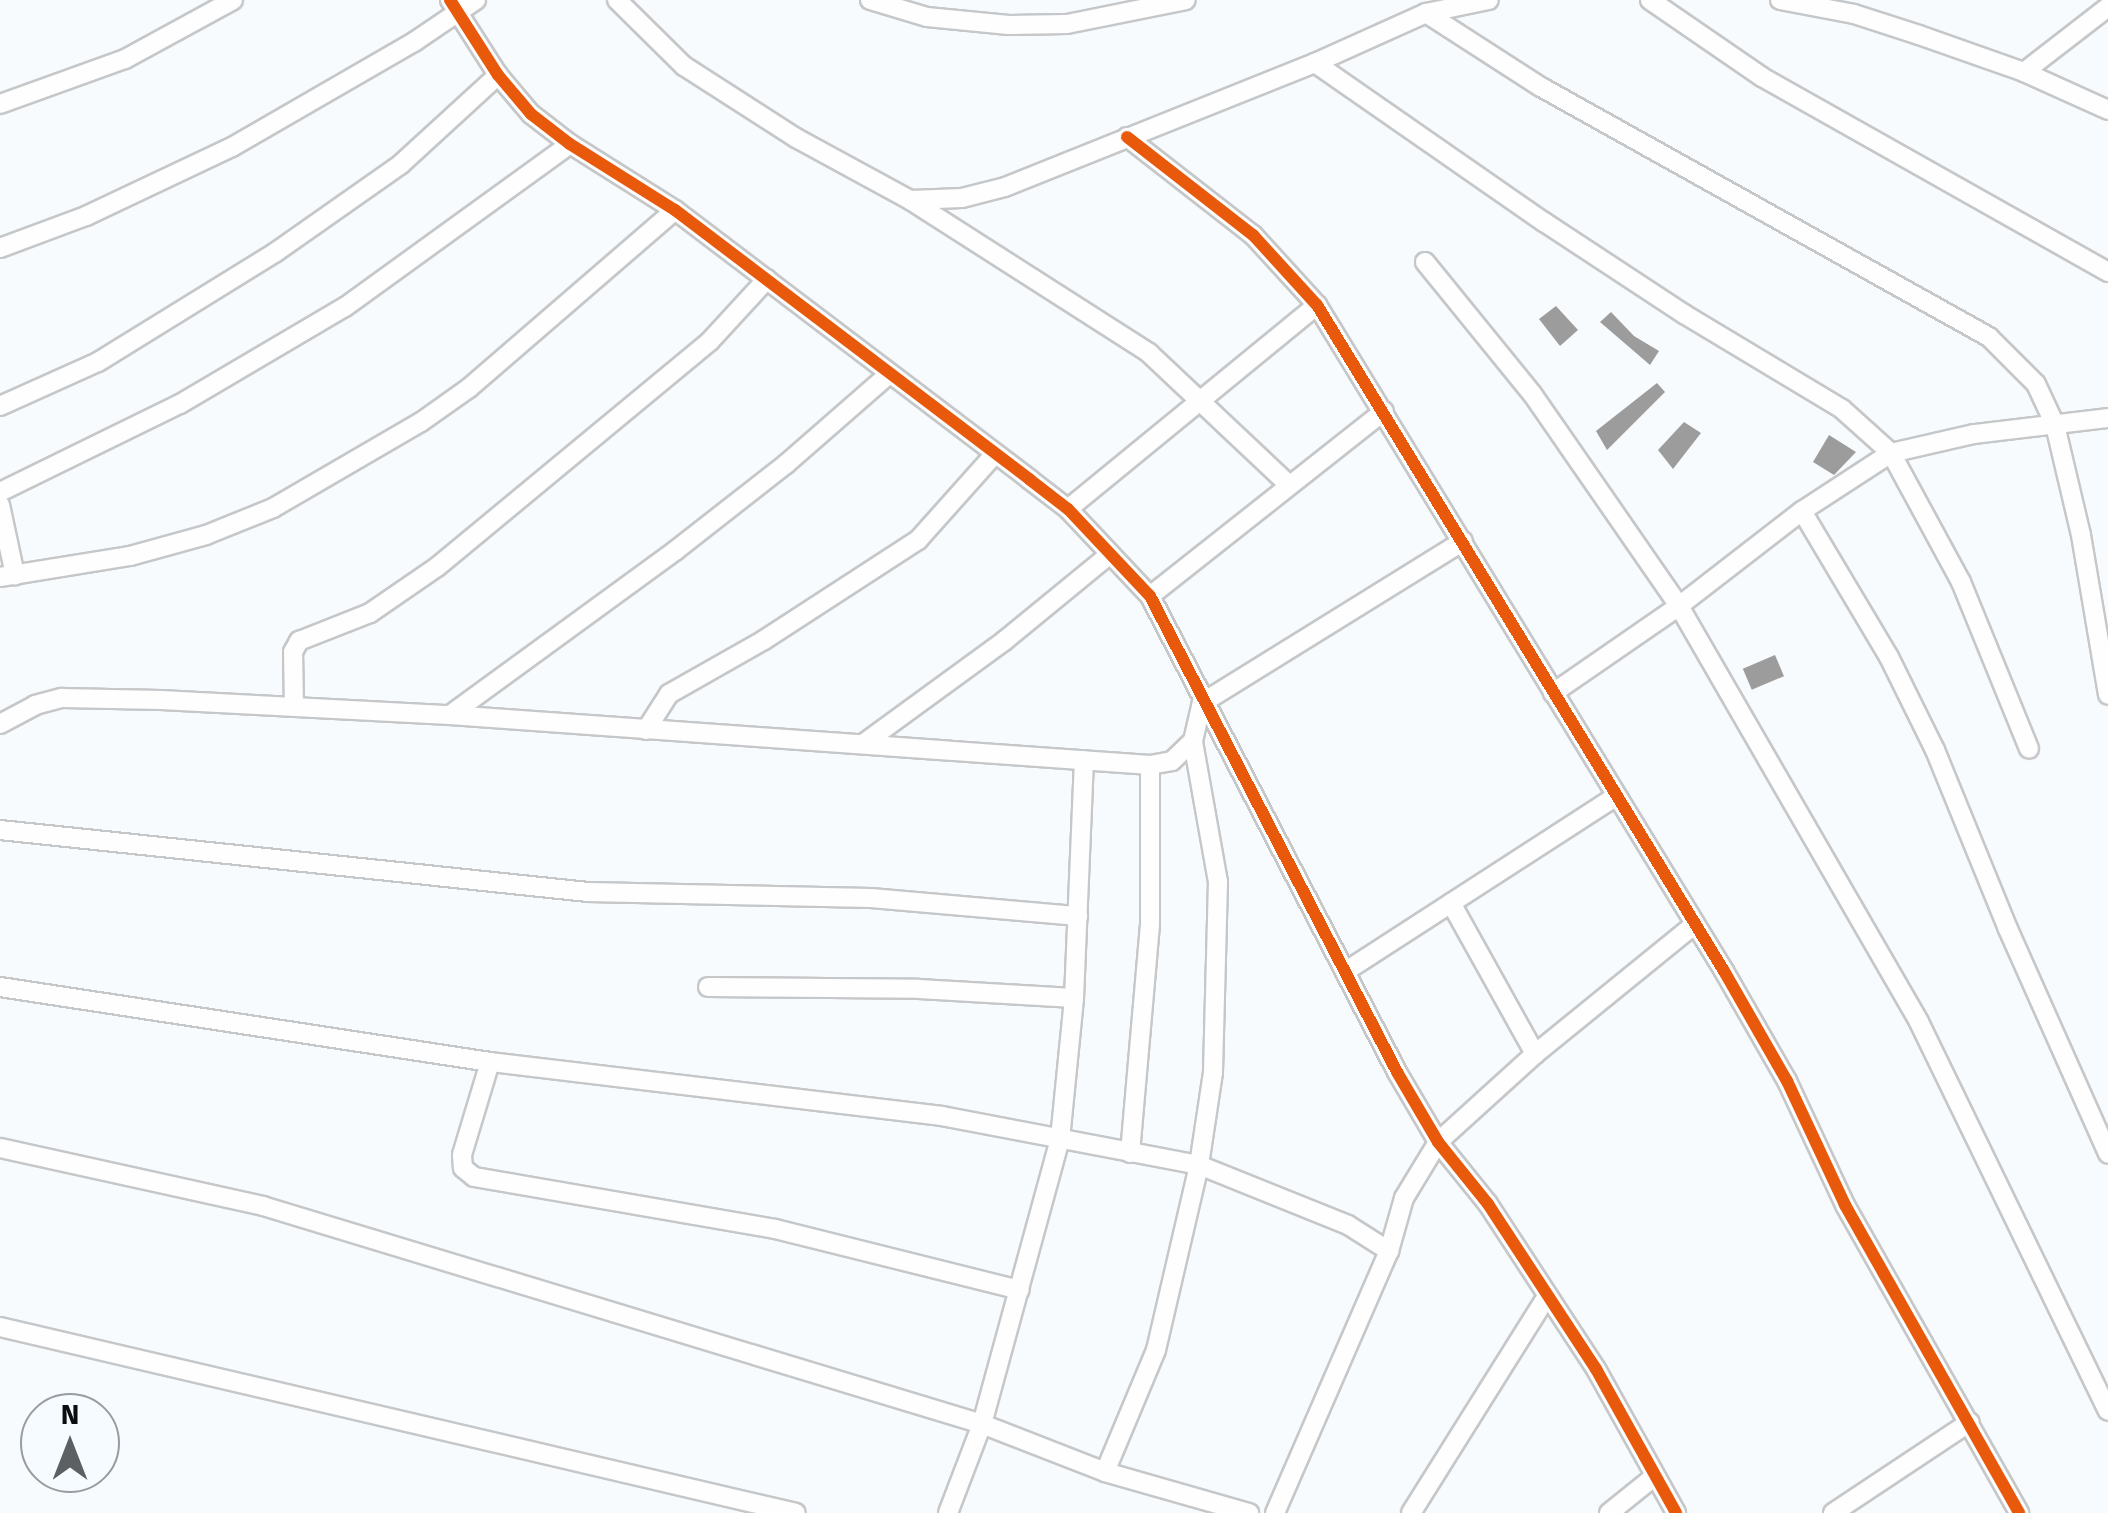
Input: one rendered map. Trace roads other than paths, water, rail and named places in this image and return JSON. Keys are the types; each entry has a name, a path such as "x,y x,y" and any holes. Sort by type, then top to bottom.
{"street":[{"path":"0,104 125,59 233,0"},
{"path":"0,248 86,216 232,147 454,6 476,0"},
{"path":"617,0 684,66 796,138 910,200 1149,353 1289,485"},
{"path":"870,0 927,16 1009,25 1066,24 1186,0"},
{"path":"910,200 962,198 1006,186 1315,62 1426,13 1489,0"},
{"path":"1650,0 1762,77 2108,272"},
{"path":"1780,0 1854,14 2024,72 2108,110"},
{"path":"454,6 498,75 531,114 570,144 675,210 1068,509 1150,596 1170,628 1202,703 1438,1142 1488,1204 1596,1369 1676,1513"},
{"path":"2024,72 2108,7"},
{"path":"1426,13 1541,87 1990,338 2036,384 2055,425 2081,535 2108,695"},
{"path":"1315,62 1590,253 1842,409 1891,453 1961,582 2030,749"},
{"path":"0,406 98,362 262,262 402,164 498,75"},
{"path":"1127,137 1253,235 1317,305 1787,1080 1844,1204 2020,1513"},
{"path":"0,492 180,404 345,307 570,144"},
{"path":"0,505 7,576 130,556 206,534 273,508 421,422 469,388 675,210"},
{"path":"1425,262 1533,395 1680,606 1919,1022 2108,1411"},
{"path":"294,708 293,652 299,640 306,634 370,612 437,567 710,340 767,280"},
{"path":"1068,509 1317,305"},
{"path":"450,715 676,550 786,464 889,374"},
{"path":"1150,596 1384,411"},
{"path":"1553,694 1680,606 1802,511 1891,453 1974,434 2108,418"},
{"path":"646,730 669,694 764,640 918,540 995,454"},
{"path":"1802,511 1888,657 1935,750 2008,929 2108,1154"},
{"path":"1105,1472 1156,1350 1198,1164 1213,1072 1218,882 1194,741 1202,703 1463,541"},
{"path":"862,744 1004,641 1109,554"},
{"path":"0,724 35,704 62,698 450,715 1150,765 1172,761 1194,741"},
{"path":"948,1513 982,1424 1060,1139 1074,998 1084,760"},
{"path":"1130,1152 1150,924 1150,765"},
{"path":"1346,971 1616,796"},
{"path":"0,830 588,892 805,895 1078,916"},
{"path":"1450,903 1535,1054"},
{"path":"1275,1513 1389,1251 1404,1198 1438,1142 1535,1054 1695,924"},
{"path":"0,986 490,1062 942,1116 1198,1164 1318,1212 1389,1251"},
{"path":"708,987 935,989 1074,998"},
{"path":"490,1062 462,1155 463,1168 474,1177 775,1229 1020,1290"},
{"path":"0,1148 263,1206 982,1424 1105,1472 1249,1513"},
{"path":"1411,1513 1547,1296"},
{"path":"0,1327 796,1513"},
{"path":"1833,1513 1970,1422"},
{"path":"1609,1513 1655,1476"},
{"path":"1177,1513 1185,1494"}]}
